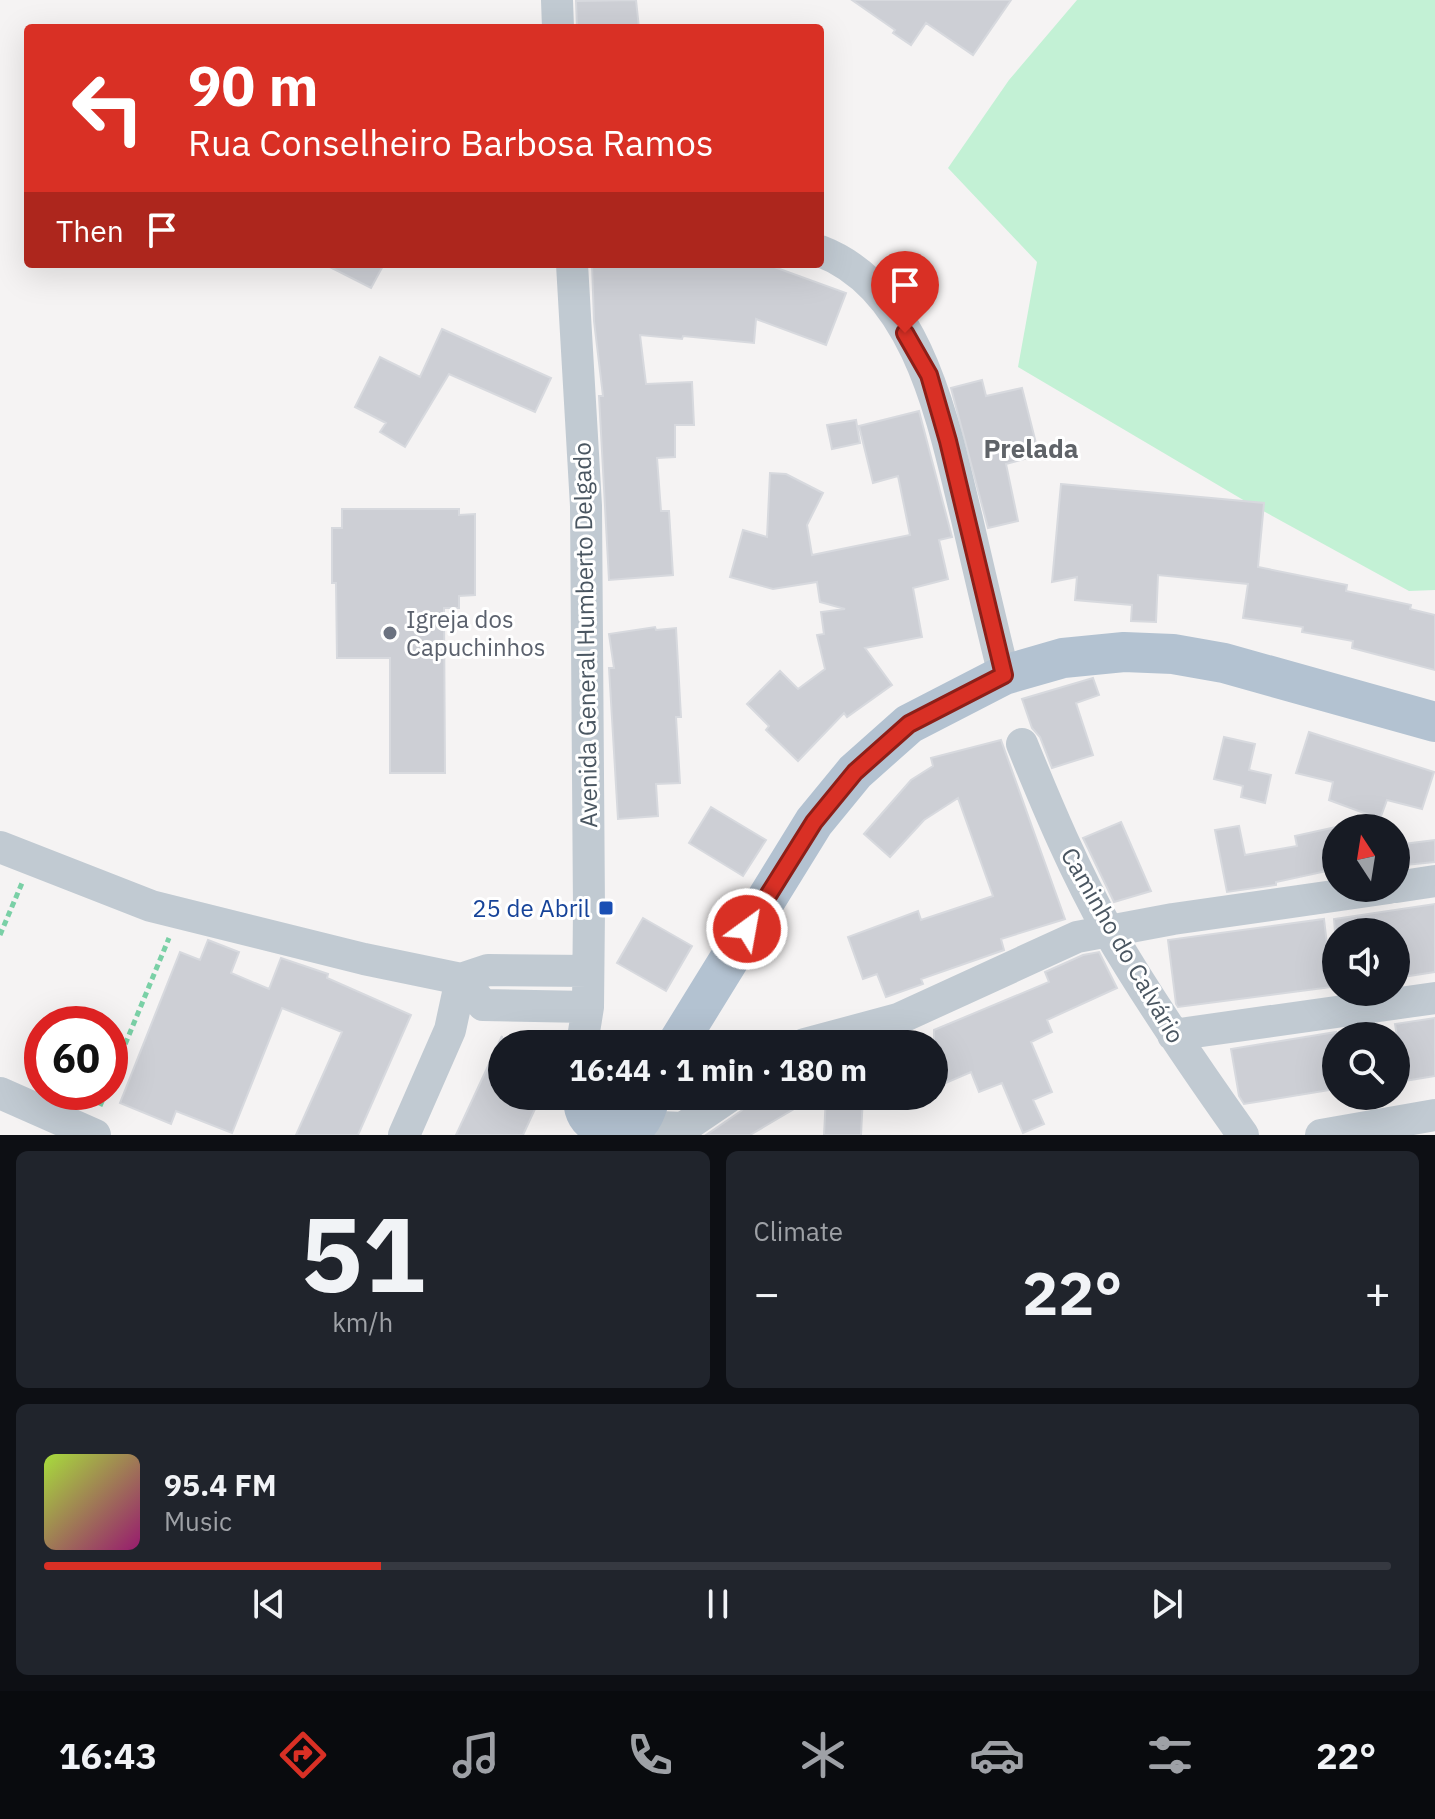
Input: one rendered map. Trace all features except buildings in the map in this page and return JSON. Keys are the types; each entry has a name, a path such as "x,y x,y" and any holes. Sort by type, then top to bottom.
{"main road":[{"path":"682,1030 814,822 855,772 909,724 1004,675 1063,658 1124,652 1173,654 1224,663 1435,722"},
{"path":"583,1115 597,1130 617,1135 638,1116"}],"street":[{"path":"557,0 558,24"},
{"path":"824,253 853,267 871,281 893,312 929,375 948,441 1004,675"},
{"name":"Avenida General Humberto Delgado","path":"572,268 586,506 588,1007 584,1030"},
{"name":"Caminho do Calvário","path":"1022,744 1063,843 1109,931 1173,1035 1243,1135"},
{"path":"0,847 151,906 364,959 461,979 488,970 588,971"},
{"path":"1410,885 1435,881"},
{"path":"857,1030 898,1019 1077,937 1322,898"},
{"path":"461,979 483,1005 588,1007"},
{"path":"404,1135 450,1030 461,979"},
{"path":"1173,1035 1435,998"},
{"name":"Avenida General Humberto Delgado","path":"588,1007 600,1030"},
{"path":"0,1093 48,1126 95,1135"},
{"path":"638,1116 683,1128 709,1110"},
{"path":"1321,1135 1435,1115"}],"path":[{"path":"0,935 32,861"},
{"path":"128,1037 179,913"}],"green space":[{"path":"1077,0 1435,0 1435,590 1409,591 1245,501 1018,367 1037,262 948,168 1009,80"}],"place":[{"name":"Igreja dos Capuchinhos","path":"390,633"},
{"name":"25 de Abril","path":"606,908"}],"district":[{"name":"Prelada","path":"1031,448"}],"route":[{"path":"747,929 814,822 855,772 909,724 1004,675 948,441 929,375 905,333"}]}
